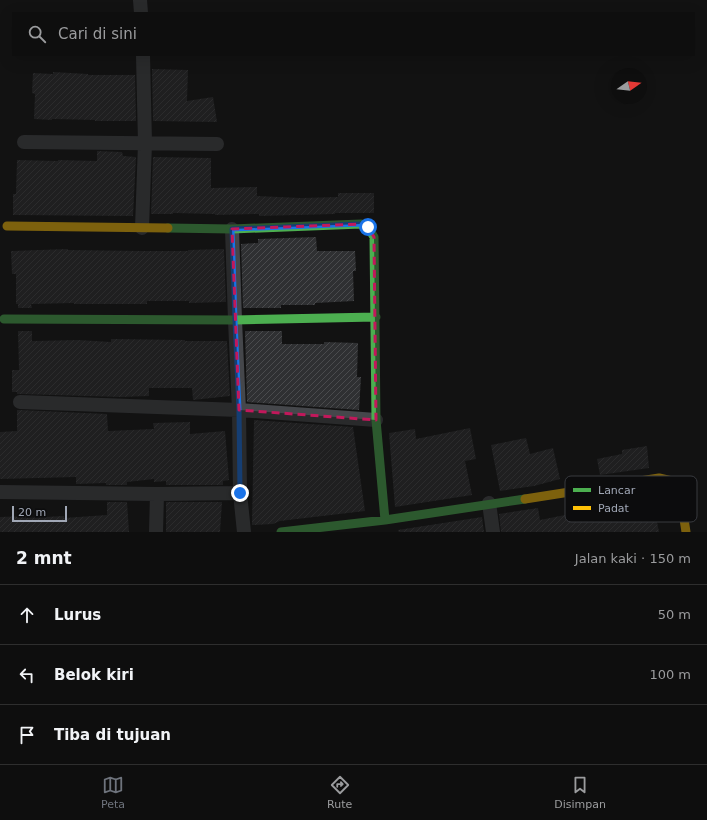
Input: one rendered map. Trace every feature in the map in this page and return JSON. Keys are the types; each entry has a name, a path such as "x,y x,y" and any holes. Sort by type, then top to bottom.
{"street":[{"path":"140,0 141,12"},
{"path":"142,228 145,143 143,56"},
{"path":"24,142 216,144"},
{"path":"7,226 232,229 360,224 368,227 374,237 376,420 385,520"},
{"path":"232,229 239,410 240,493 244,532"},
{"path":"4,319 235,320 376,317"},
{"path":"20,402 239,410 376,420"},
{"path":"0,492 157,494 240,493"},
{"path":"281,532 385,520 565,492"},
{"path":"156,532 157,494"},
{"path":"489,503 494,532"},
{"path":"684,522 686,532"}],"highlighted area":[{"path":"361,224 368,227 374,237 376,420 239,410 232,229"}],"building":[{"path":"152,69 188,70 187,101 213,97 217,122 153,121"},
{"path":"53,72 88,75 135,75 136,121 34,119 35,94 32,93 33,73 53,74"},
{"path":"97,151 122,152 123,156 136,157 133,216 13,215 13,194 16,194 17,160 97,161"},
{"path":"153,157 211,158 211,188 257,187 257,196 301,198 338,197 338,193 374,193 374,213 259,216 259,214 151,214"},
{"path":"316,237 317,251 355,251 356,271 353,271 354,301 315,303 315,305 281,305 281,308 243,308 241,244 258,243 258,239"},
{"path":"68,249 188,251 224,249 226,302 189,303 189,301 147,301 147,304 31,304 32,308 18,308 18,304 16,304 16,274 12,274 11,251"},
{"path":"18,331 32,331 32,341 78,340 111,342 111,339 227,341 230,396 193,400 192,388 149,388 149,396 121,397 17,394 17,392 12,392 12,370 19,370"},
{"path":"245,331 282,331 282,344 324,344 324,342 358,343 357,377 361,377 359,410 247,402"},
{"path":"17,410 107,414 108,431 154,429 153,423 190,422 190,434 225,431 229,480 223,481 223,485 166,485 166,481 154,482 154,479 127,482 127,485 106,485 106,483 76,484 76,477 0,479 0,432 17,431"},
{"path":"254,420 353,427 365,511 280,521 273,524 252,525"},
{"path":"470,428 476,459 465,461 472,495 395,507 389,433 415,429 416,439"},
{"path":"526,438 530,454 553,448 560,479 534,486 500,491 491,445"},
{"path":"647,446 649,468 600,475 597,459 622,454 622,450"},
{"path":"107,502 127,502 129,532 0,532 0,517 26,516 26,518 64,516 64,518 107,515"},
{"path":"166,502 222,502 220,532 166,532"},
{"path":"538,508 540,520 565,515 565,522 657,522 659,532 501,532 499,514"},
{"path":"482,517 484,532 399,532 398,530"}],"traffic: fast":[{"path":"168,228 232,229 361,224 368,227 374,237 376,420 385,520"},
{"path":"4,319 235,320 376,317"},
{"path":"281,532 385,520 525,499"}],"traffic: slow":[{"path":"7,226 168,228"},
{"path":"525,499 565,493"},
{"path":"684,522 686,532"}],"route":[{"path":"240,493 239,410 232,229 360,224 368,227"}]}
